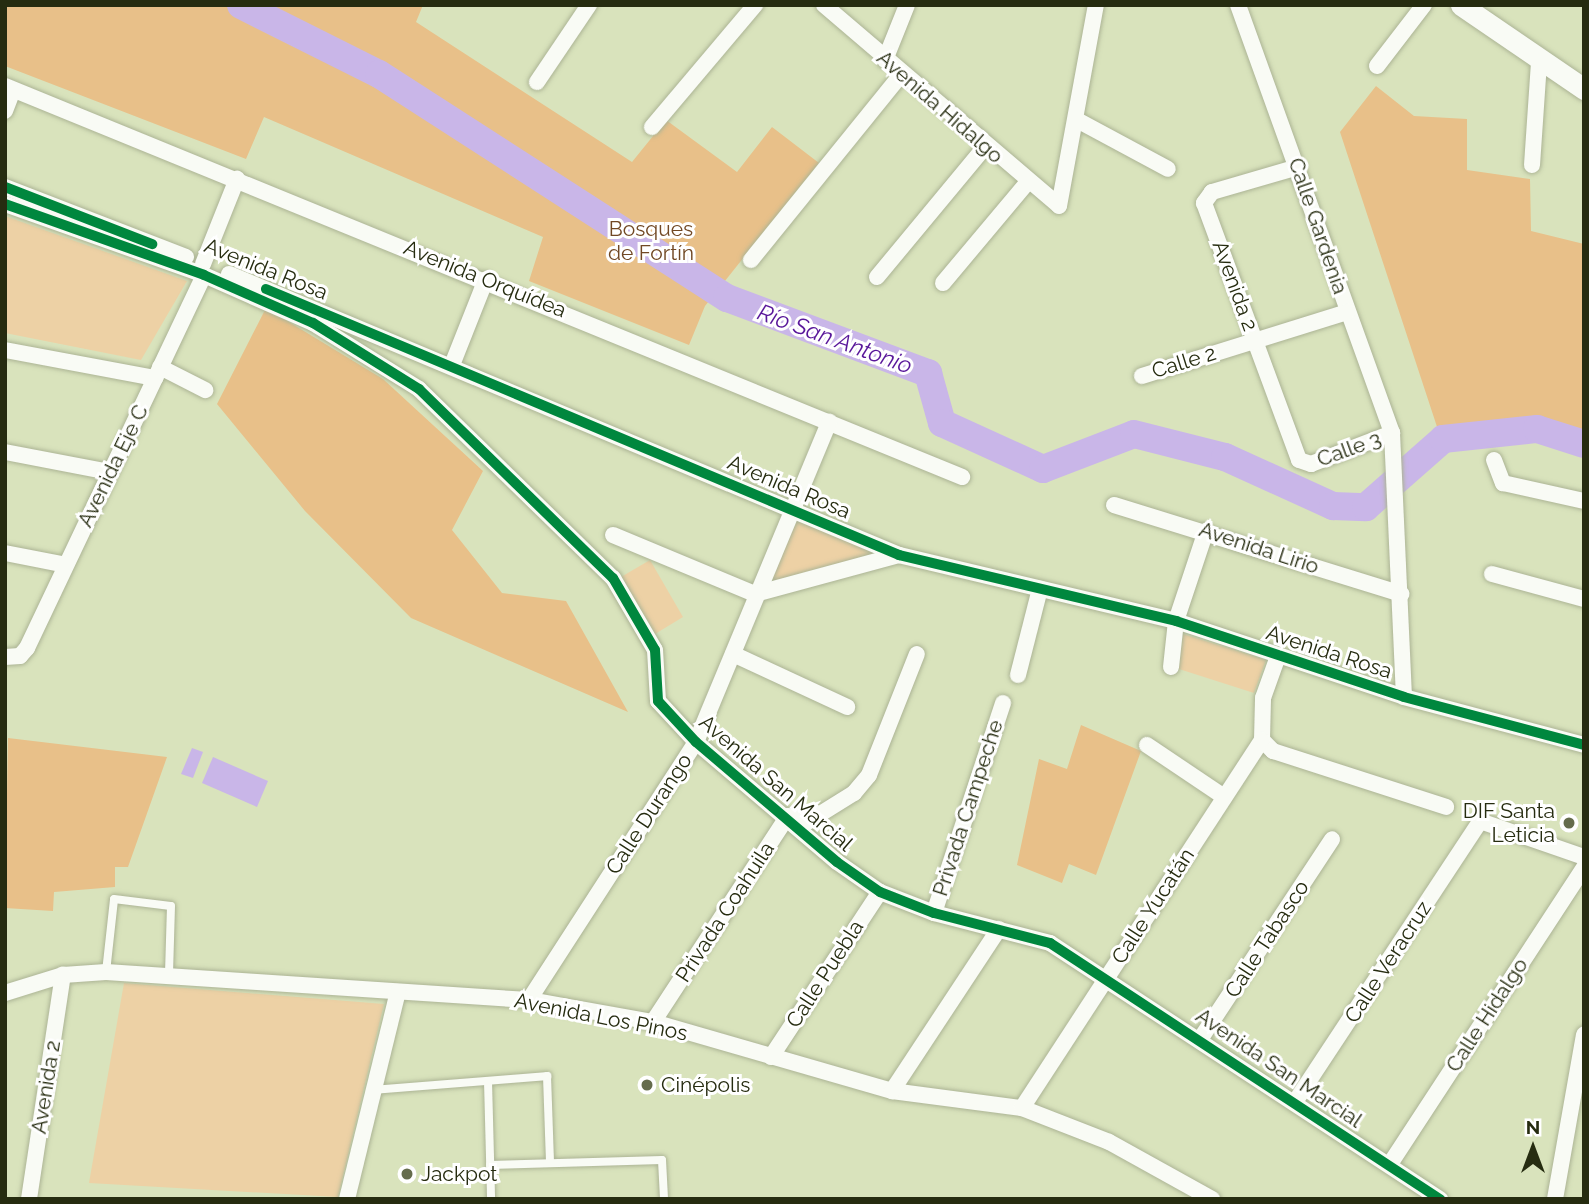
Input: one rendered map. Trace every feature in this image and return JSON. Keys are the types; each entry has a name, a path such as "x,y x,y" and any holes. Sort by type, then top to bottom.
{"street":[{"path":"537,82 589,5"},
{"path":"652,127 755,5"},
{"name":"Avenida Hidalgo","path":"824,5 1027,183 1059,206 1077,120"},
{"path":"885,60 907,5"},
{"path":"1096,5 1077,120 1168,169"},
{"name":"Calle Gardenia","path":"1238,5 1394,440 1399,492 1402,594"},
{"path":"1377,66 1424,5"},
{"path":"1461,5 1539,63 1584,89"},
{"path":"1532,165 1539,63"},
{"path":"751,260 901,75"},
{"path":"5,111 9,88"},
{"name":"Avenida Orquídea","path":"9,88 486,279 961,477"},
{"path":"877,277 985,147"},
{"name":"Avenida 2","path":"1298,167 1212,192 1204,203 1305,464"},
{"name":"Avenida Eje C","path":"12,657 66,565 158,372 203,269 237,179"},
{"path":"943,283 1027,183"},
{"name":"Avenida Rosa","path":"5,187 203,269 452,365 899,555 1176,621 1405,697 1584,745"},
{"name":"Avenida San Marcial","path":"5,204 203,269 313,323 419,388 613,578 655,650 658,701 695,742 880,892 934,913 1049,943 1201,1038 1440,1199"},
{"path":"452,365 486,279"},
{"name":"Calle 2","path":"1142,376 1347,312"},
{"path":"5,350 158,372 205,390"},
{"name":"Calle Durango","path":"529,1000 695,742 791,507 829,422"},
{"name":"Calle 3","path":"1305,464 1394,440"},
{"path":"5,452 110,472"},
{"path":"1494,460 1503,483 1584,501"},
{"name":"Avenida Lirio","path":"1114,505 1206,531 1402,594"},
{"path":"1171,667 1176,621 1206,531"},
{"path":"613,535 755,594 899,555"},
{"path":"5,553 66,565"},
{"path":"1492,574 1584,599"},
{"path":"1018,675 1040,589"},
{"path":"1402,594 1405,697"},
{"path":"733,654 847,707"},
{"path":"788,816 809,821 862,784 917,654"},
{"path":"1278,656 1263,698 1262,740 1273,751 1446,807"},
{"name":"Privada Campeche","path":"934,913 1003,703"},
{"name":"Calle Yucatán","path":"1022,1108 1262,740"},
{"path":"1147,745 1224,797"},
{"name":"Privada Coahuila","path":"653,1022 788,816"},
{"name":"Calle Veracruz","path":"1295,1102 1480,821 1584,858"},
{"name":"Calle Tabasco","path":"1201,1038 1332,839"},
{"name":"Calle Hidalgo","path":"1390,1164 1584,867"},
{"name":"Calle Puebla","path":"771,1057 880,892"},
{"path":"892,1091 999,929"},
{"name":"Avenida Los Pinos","path":"5,993 63,975 106,972 169,974 529,1000 653,1022 892,1091 1022,1108 1109,1142 1212,1199"},
{"name":"Avenida 2","path":"29,1199 63,975"},
{"path":"347,1199 398,992"},
{"path":"1555,1199 1584,1035"}],"lane":[{"path":"106,972 114,899 171,906 169,974"},
{"path":"373,1090 547,1076 550,1162"},
{"path":"488,1081 491,1199"},
{"path":"490,1165 662,1160 664,1199"}],"shaded area":[{"path":"5,216 187,281 141,360 5,333"},
{"path":"799,520 874,553 777,585 770,577 795,521"},
{"path":"650,560 683,617 655,634 621,577"},
{"path":"1183,634 1266,660 1254,693 1179,669"},
{"path":"192,748 203,752 193,778 181,774"},
{"path":"213,757 268,781 257,807 202,783"},
{"path":"124,983 384,1004 338,1197 89,1183"}],"green space":[{"name":"Bosques de Fortín","path":"5,5 423,5 416,22 632,162 666,120 737,172 772,127 819,163 705,306 689,345 529,281 543,237 264,117 246,159 5,66"},
{"path":"1376,86 1414,116 1467,119 1467,170 1530,179 1531,231 1584,244 1584,453 1536,442 1443,445 1340,132"},
{"path":"266,308 383,379 483,471 452,530 502,593 566,601 628,712 411,618 305,511 217,404"},
{"path":"1081,725 1141,751 1096,875 1069,864 1062,883 1017,865 1039,759 1067,769"},
{"path":"8,738 167,757 128,867 115,867 115,887 54,892 53,911 5,908"}],"waterway":[{"name":"Río San Antonio","path":"241,5 379,74 727,298 928,373 942,423 1043,469 1134,434 1225,457 1333,506 1366,507 1443,439 1537,429 1584,444"}],"cycle path":[{"path":"5,187 152,244"},
{"path":"5,204 204,275 313,323 419,389 613,578 655,650 658,701 696,742 837,862 880,892 934,913 1050,943 1440,1199"},
{"path":"266,289 899,555 1176,621 1404,697 1584,745"}],"place":[{"name":"DIF Santa Leticia","path":"1569,823"},
{"name":"Cinépolis","path":"647,1085"},
{"name":"Jackpot","path":"407,1174"}]}
